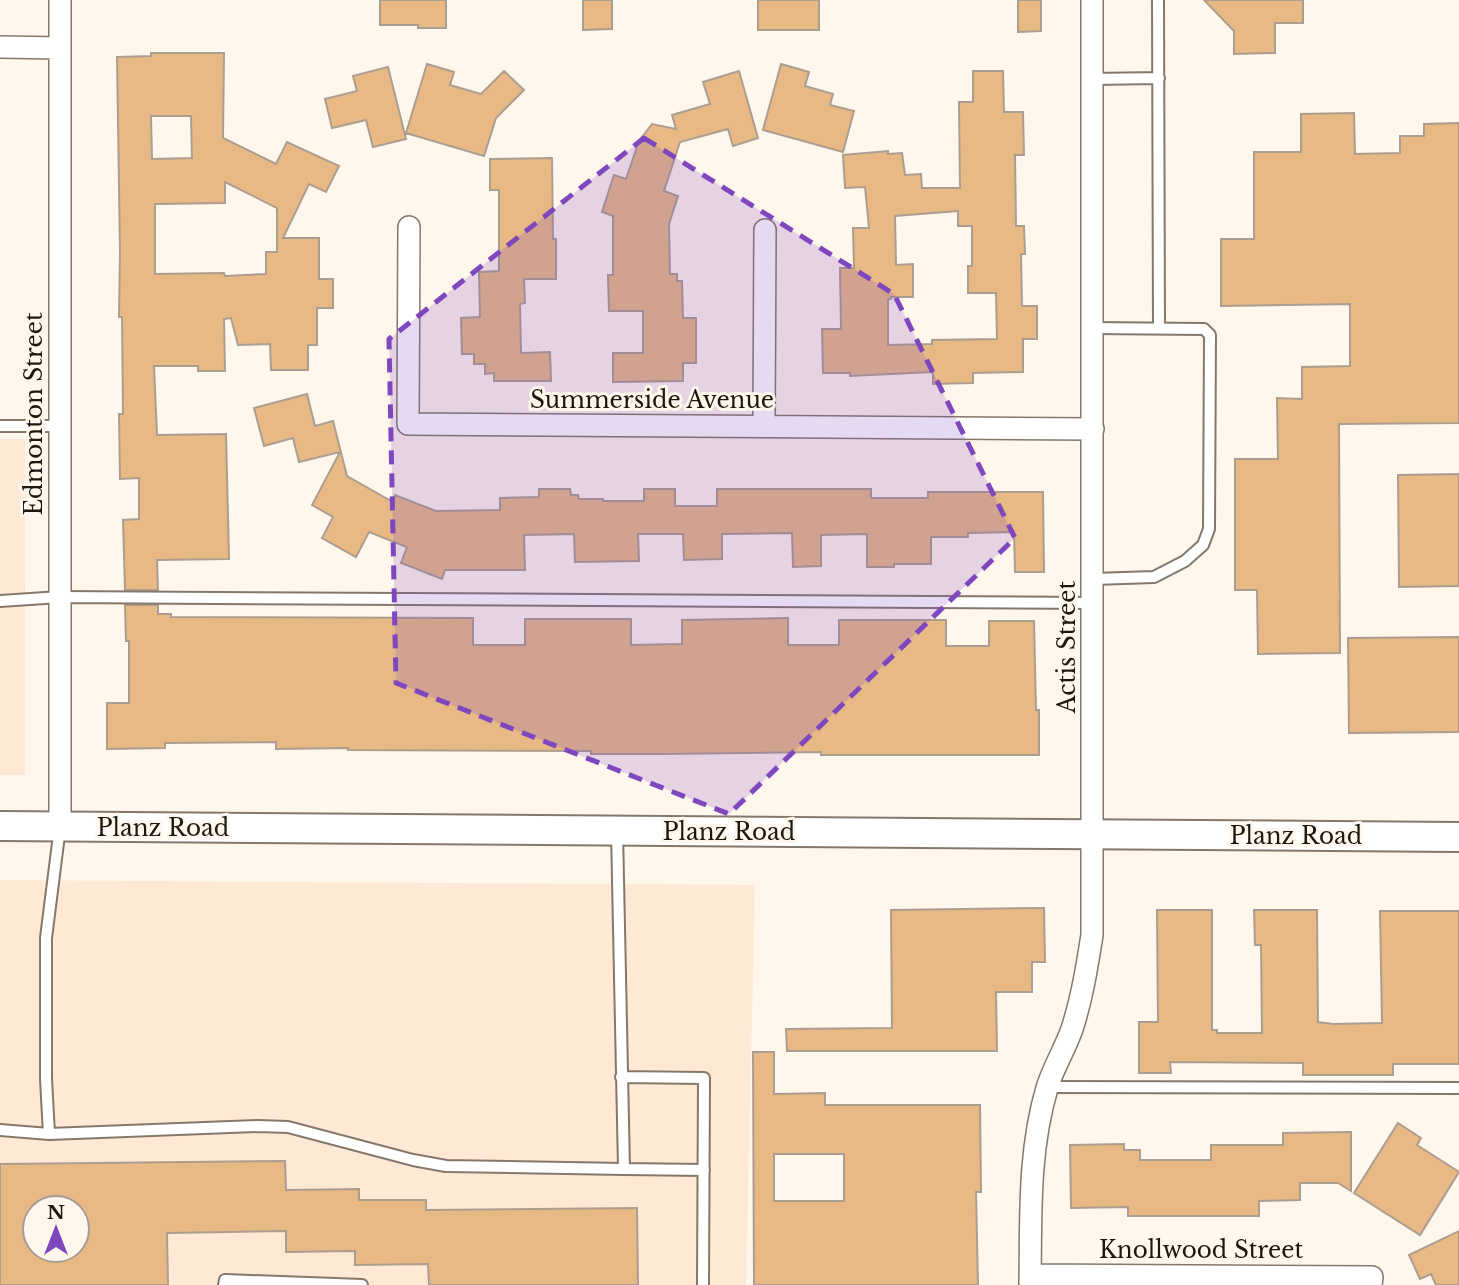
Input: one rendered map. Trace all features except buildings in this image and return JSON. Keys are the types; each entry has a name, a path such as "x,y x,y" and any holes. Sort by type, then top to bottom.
{"street":[{"name":"Edmonton Street","path":"60,0 60,827"},
{"name":"Actis Street","path":"1030,1280 1031,1190 1035,1141 1047,1087 1071,1031 1085,983 1092,935 1092,0"},
{"path":"0,47 60,48"},
{"name":"Summerside Avenue","path":"409,227 408,424 1093,429"},
{"path":"764,426 765,230"},
{"name":"Planz Road","path":"0,826 1459,837"},
{"name":"Knollwood Street","path":"1030,1280 1371,1281"}],"lane":[{"path":"1158,0 1159,328"},
{"path":"1092,79 1159,78"},
{"path":"1092,328 1204,329 1210,335 1209,529 1203,545 1185,561 1154,577 1093,579"},
{"path":"0,426 60,426"},
{"path":"0,601 60,597 1093,603"},
{"path":"49,1134 46,1079 47,937 60,827"},
{"path":"617,831 624,1169"},
{"path":"621,1077 704,1079 703,1285"},
{"path":"1047,1087 1459,1088"},
{"path":"0,1130 49,1134 288,1127 446,1166 704,1170"},
{"path":"224,1285 225,1280 362,1285"}],"highlighted area":[{"path":"644,138 894,294 1015,538 729,814 396,683 389,339"}],"shaded area":[{"path":"0,439 25,439 25,775 0,775"},
{"path":"0,880 755,885 746,1285 0,1285"}]}
